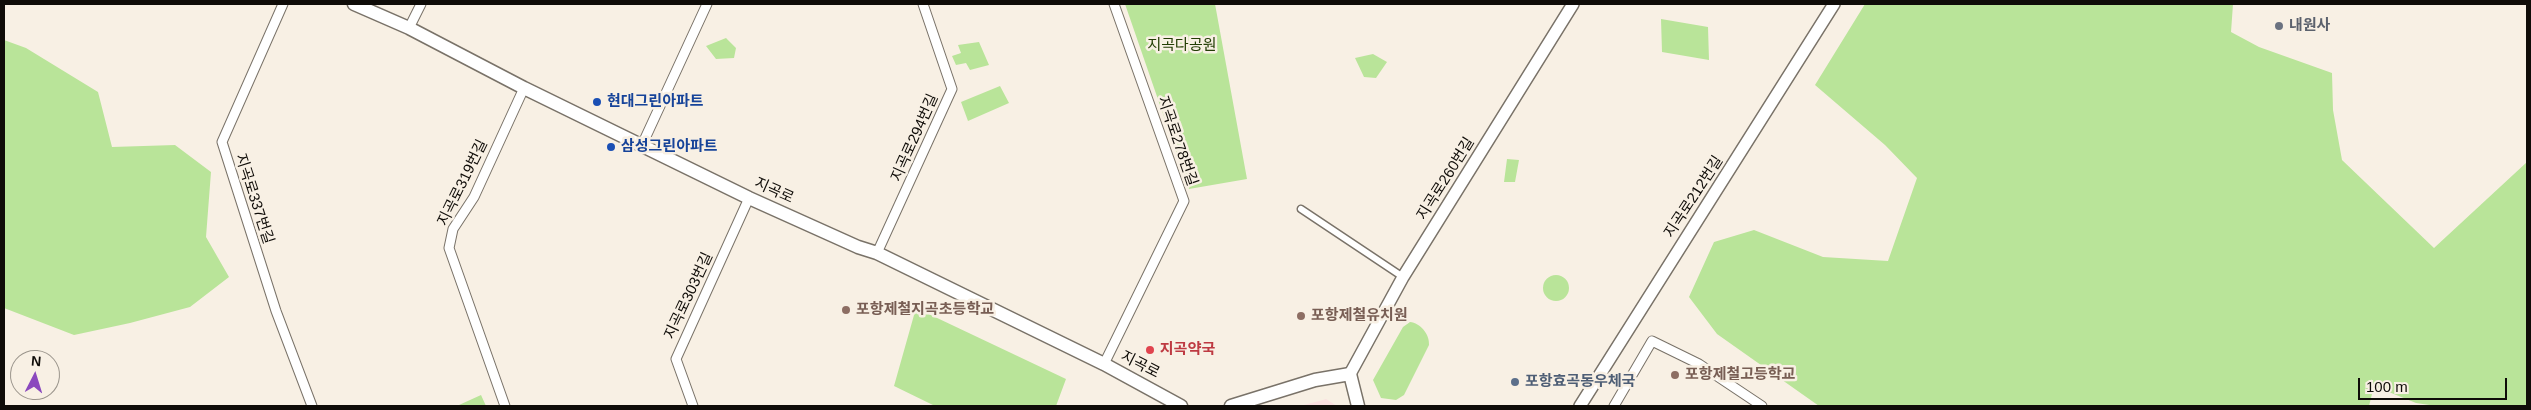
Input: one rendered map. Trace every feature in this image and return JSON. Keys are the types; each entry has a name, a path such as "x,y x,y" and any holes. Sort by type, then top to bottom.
{"main road":[{"name":"지곡로","path":"354,4 409,28 524,88 749,198 858,247 877,253 1104,364 1182,406"},
{"path":"1230,406 1315,380 1350,374 1358,406"}],"street":[{"name":"지곡로337번길","path":"282,4 222,142 276,311 312,406"},
{"path":"409,28 421,4"},
{"path":"642,146 707,4"},
{"name":"지곡로294번길","path":"877,253 952,89 922,4"},
{"name":"지곡로278번길","path":"1104,364 1184,200 1114,4"},
{"name":"지곡로260번길","path":"1350,374 1403,277 1573,4"},
{"name":"지곡로212번길","path":"1580,406 1834,4"},
{"name":"지곡로319번길","path":"505,406 449,248 454,229 474,197 524,88"},
{"name":"지곡로303번길","path":"693,406 676,359 749,198"},
{"path":"1301,209 1403,277"},
{"path":"1614,406 1652,341 1699,364 1762,406"}],"shaded area":[{"path":"1326,399 1337,406 1300,406 1323,400"}],"green space":[{"name":"지곡다공원","path":"1125,4 1215,4 1247,179 1189,189"},
{"path":"1865,4 2233,4 2231,32 2259,47 2332,73 2333,110 2342,160 2434,248 2527,162 2527,406 2436,406 2416,403 2374,386 2369,406 1819,406 1717,334 1689,297 1714,242 1754,230 1823,257 1888,261 1917,178 1885,145 1815,85"},
{"path":"1661,19 1708,27 1709,60 1662,52"},
{"path":"726,38 736,48 734,58 716,59 706,46"},
{"path":"4,40 26,48 98,92 112,147 175,145 211,172 206,237 229,277 190,307 74,335 4,308"},
{"path":"979,42 989,65 970,70 966,63 956,65 952,56 961,53 958,45"},
{"path":"1373,54 1387,62 1376,78 1364,77 1355,58"},
{"path":"1000,86 1009,103 968,121 961,102"},
{"path":"1507,159 1519,160 1515,182 1504,182"},
{"path":"1556,275 1565,279 1569,288 1565,297 1556,301 1547,297 1543,288 1547,279"},
{"path":"916,308 1066,379 1056,406 935,406 894,386"},
{"path":"1410,322 1417,324 1424,330 1428,337 1429,345 1404,395 1396,400 1381,398 1373,380 1403,327"},
{"path":"481,395 486,406 459,406 459,405"}],"place":[{"name":"내원사","path":"2279,26"},
{"name":"현대그린아파트","path":"597,102"},
{"name":"삼성그린아파트","path":"611,147"},
{"name":"포항제철지곡초등학교","path":"846,310"},
{"name":"포항제철유치원","path":"1301,316"},
{"name":"지곡약국","path":"1150,350"},
{"name":"포항제철고등학교","path":"1675,375"},
{"name":"포항효곡동우체국","path":"1515,382"}]}
